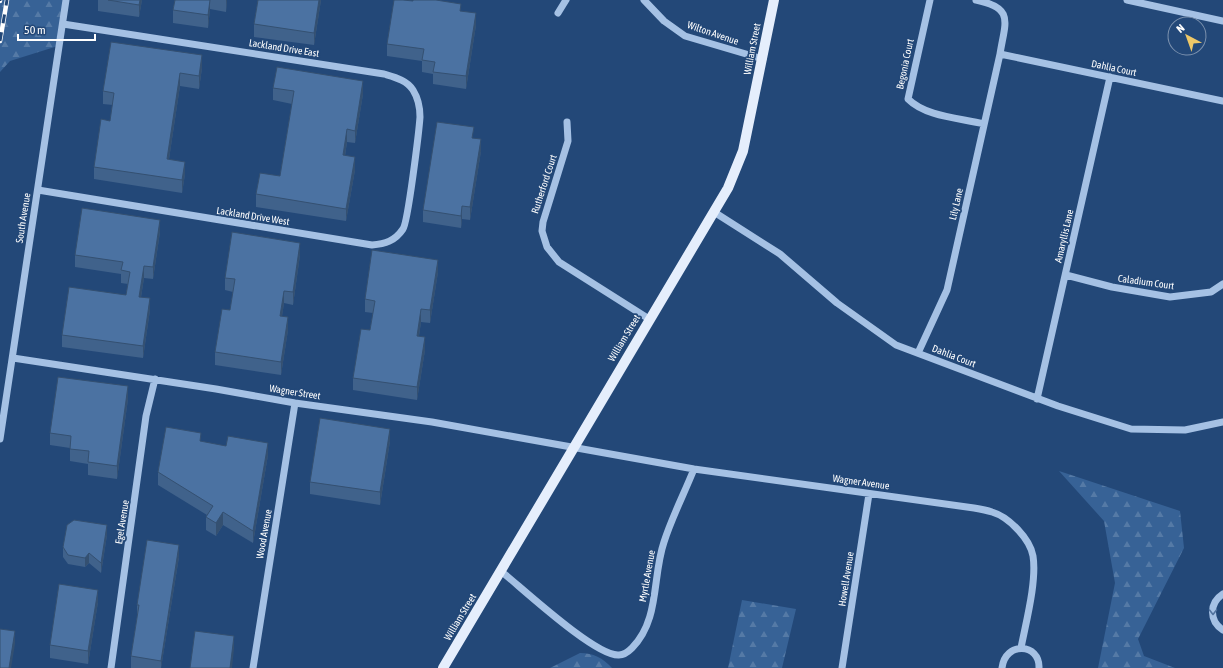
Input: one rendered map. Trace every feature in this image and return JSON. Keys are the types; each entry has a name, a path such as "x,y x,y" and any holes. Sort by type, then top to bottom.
{"main road":[{"name":"William Street","path":"443,668 502,572 649,319 728,188 743,151 774,0"}],"street":[{"name":"South Avenue","path":"0,438 66,0"},
{"path":"558,13 566,0"},
{"name":"Wilton Avenue","path":"644,0 664,21 685,36 763,59"},
{"name":"Begonia Court","path":"930,0 908,99 914,105 926,111 984,124"},
{"path":"976,0 991,3 1000,8 1004,14 1005,22 1000,54"},
{"path":"1127,0 1223,21"},
{"name":"Lackland Drive East","path":"63,24 384,74 401,80 412,89 418,101 420,116 413,174"},
{"name":"Lily Lane","path":"918,354 947,290 1000,54"},
{"name":"Dahlia Court","path":"1000,54 1223,101"},
{"name":"Amaryllis Lane","path":"1037,399 1110,77"},
{"name":"Rutherford Court","path":"567,122 568,141 543,222 542,231 547,247 559,262 649,319"},
{"name":"Lackland Drive West","path":"38,190 372,245 385,244 404,228 413,174"},
{"name":"Dahlia Court","path":"714,212 780,254 837,303 896,345 1037,399 1131,429 1185,430 1223,422"},
{"name":"Caladium Court","path":"1066,275 1112,287 1170,297 1211,292 1223,284"},
{"name":"Wagner Street","path":"13,358 155,379 295,403 432,422 574,447"},
{"name":"Egel Avenue","path":"111,668 146,416 155,379"},
{"name":"Wood Avenue","path":"253,668 295,403"},
{"name":"Wagner Avenue","path":"574,447 694,470 974,508 993,512 1010,522 1024,538 1033,554 1034,566 1021,648"},
{"name":"Myrtle Avenue","path":"502,572 581,636 602,649 619,655 625,653 638,642 649,622 659,559 664,542 694,470"},
{"name":"Howell Avenue","path":"842,668 869,494"},
{"path":"1223,594 1216,600 1212,612 1216,624 1223,630"},
{"path":"1002,668 1005,655 1015,649 1021,648 1034,654 1039,668"}],"green space":[{"path":"0,0 68,0 61,45 10,61 0,72"},
{"path":"1059,471 1180,511 1184,548 1138,639 1144,656 1175,668 1098,668 1115,583 1104,521"},
{"path":"742,600 796,609 782,668 728,668"},
{"path":"580,653 598,657 612,668 550,668"}],"building":[{"path":"108,0 140,0 139,5"},
{"path":"175,0 210,0 208,15 173,10"},
{"path":"258,0 319,0 314,33 254,24"},
{"path":"394,0 436,0 461,4 460,11 476,13 466,76 433,72 435,62 422,60 424,49 387,44"},
{"path":"111,42 202,55 199,76 180,73 167,159 185,162 182,180 94,167 101,119 110,121 114,93 103,91"},
{"path":"277,67 363,81 355,131 347,129 343,155 355,157 346,209 256,194 260,173 280,176 294,91 273,88"},
{"path":"437,122 474,127 472,138 481,139 470,207 462,206 461,216 423,210"},
{"path":"82,208 160,220 153,267 144,266 139,297 150,298 143,346 62,335 69,287 126,295 130,272 121,270 123,262 75,255"},
{"path":"232,232 300,243 293,292 284,291 280,316 288,317 281,362 215,352 222,309 230,310 235,279 225,278"},
{"path":"372,250 438,260 430,310 421,309 417,336 425,337 417,387 353,378 361,329 370,330 375,301 365,299"},
{"path":"58,377 128,386 117,466 88,462 89,451 70,449 71,436 50,433"},
{"path":"320,418 390,429 380,492 310,482"},
{"path":"166,427 201,433 200,441 226,446 228,436 268,443 253,531 223,512 216,523 206,517 213,506 158,472"},
{"path":"74,520 107,525 101,563 89,553 85,558 68,555 63,547 67,525"},
{"path":"147,540 179,545 161,661 131,656"},
{"path":"59,584 98,590 88,651 50,645"},
{"path":"0,629 15,631 9,668 0,668"},
{"path":"195,631 234,636 230,668 190,668"}],"railway":[{"path":"0,41 7,0"}]}
